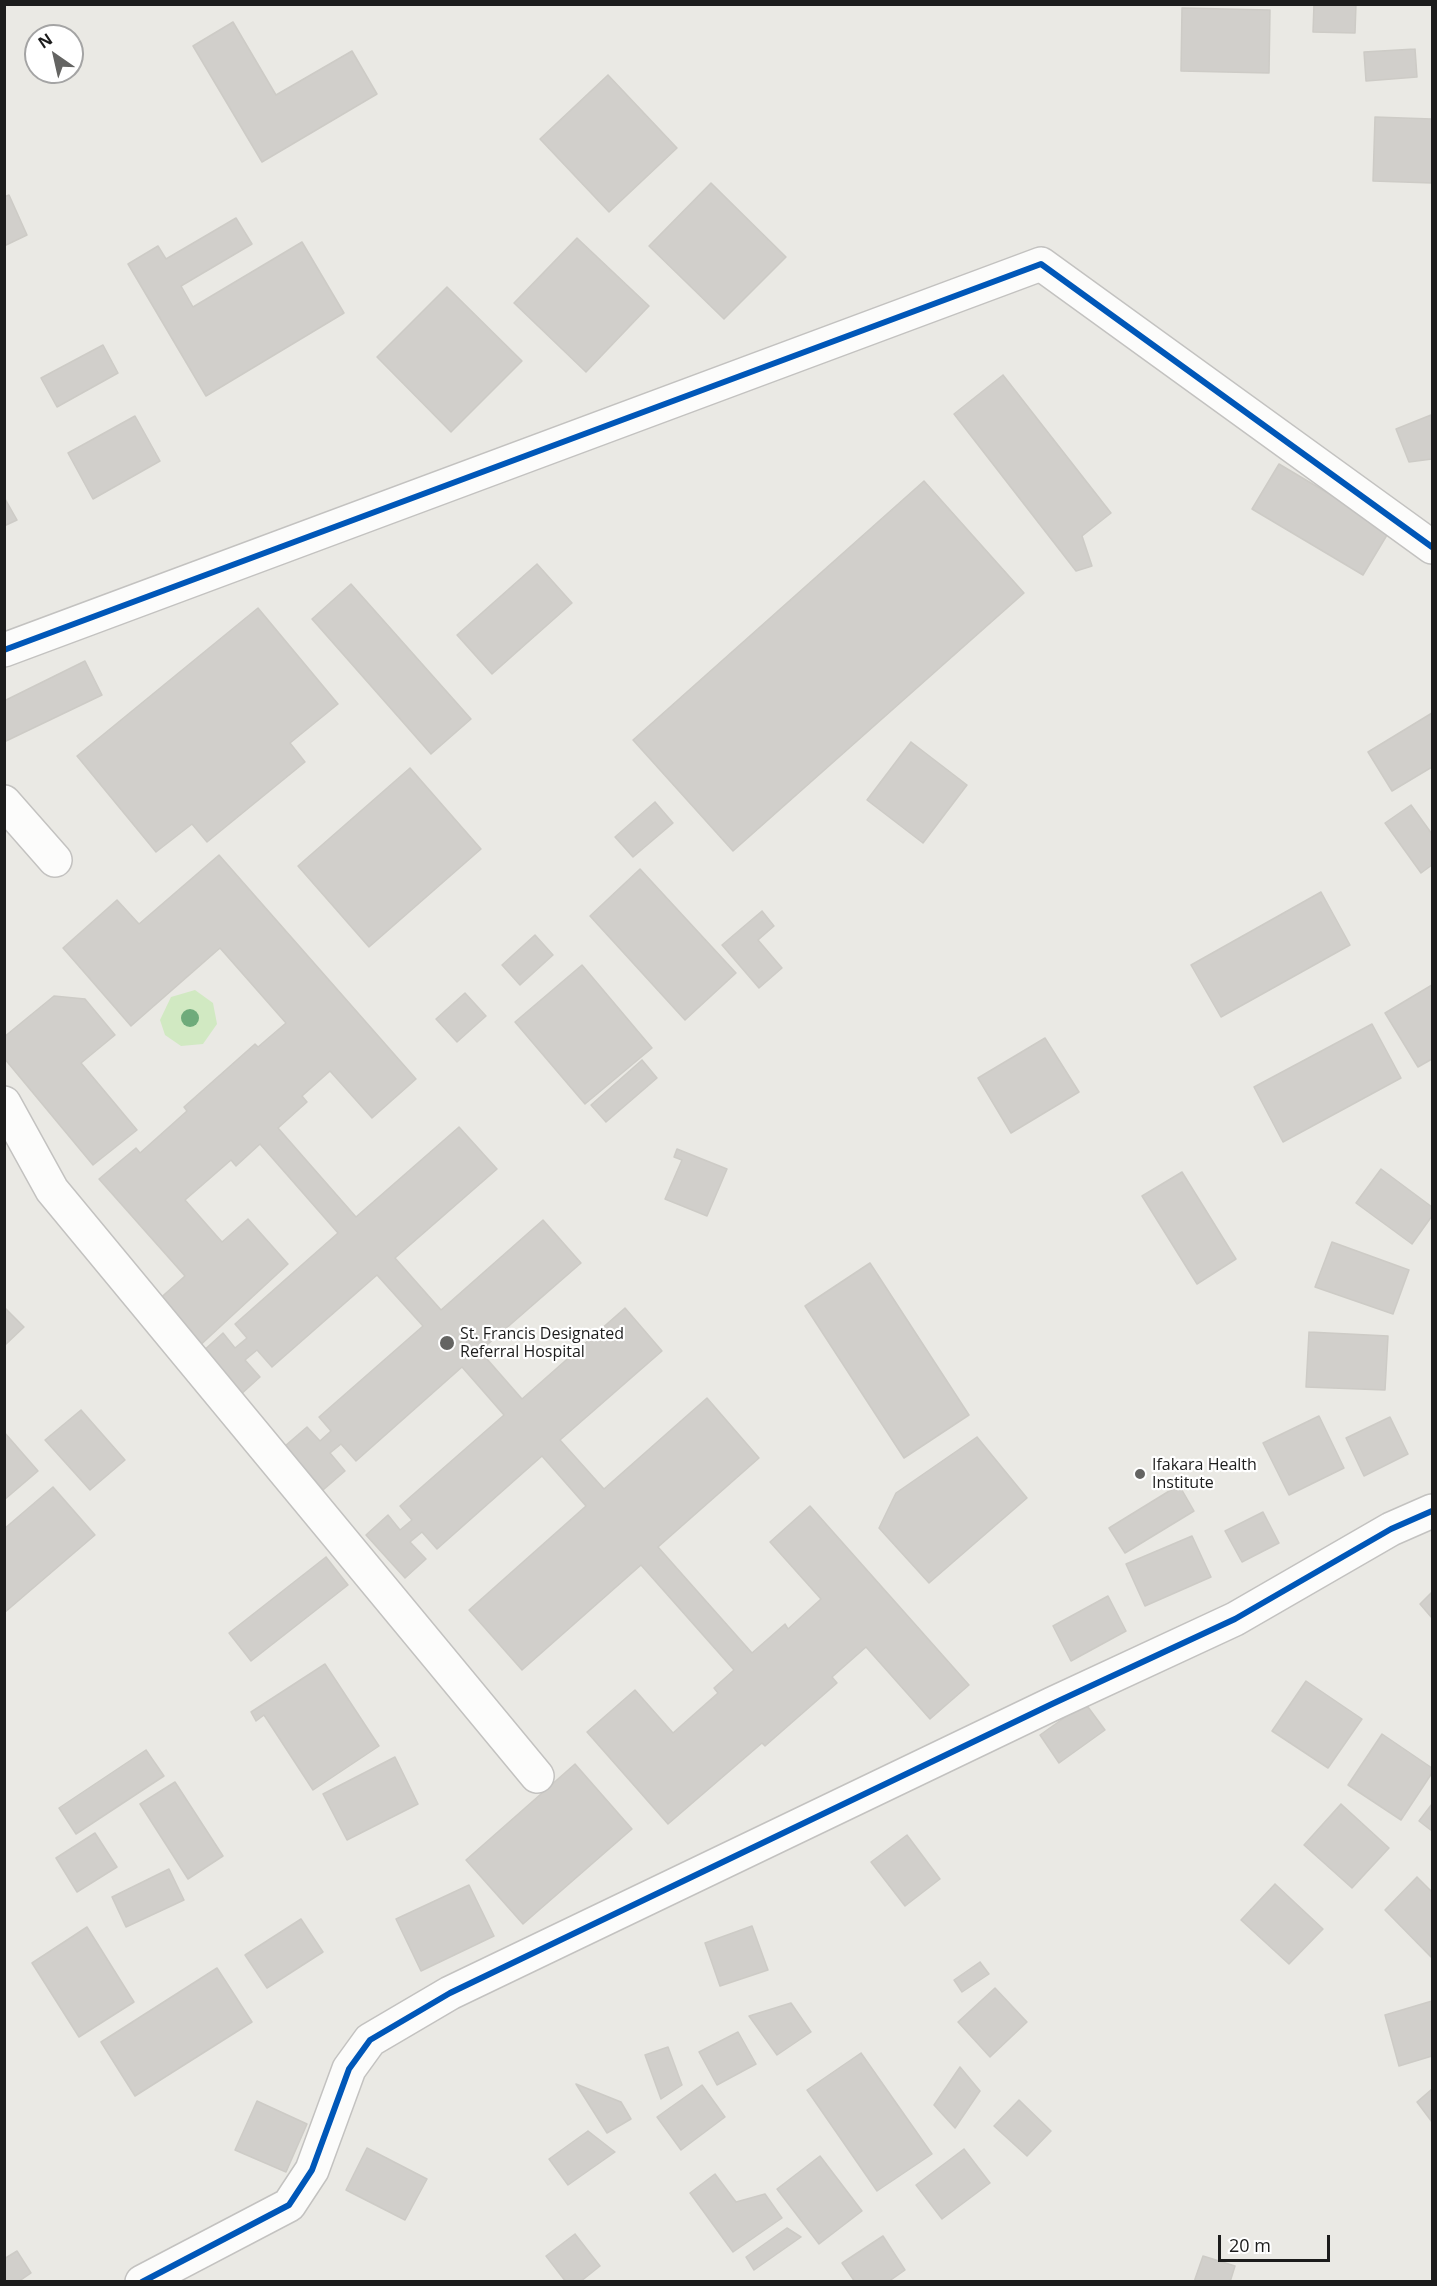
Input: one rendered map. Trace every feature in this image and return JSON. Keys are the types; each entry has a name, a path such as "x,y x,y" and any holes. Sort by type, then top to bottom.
{"street":[{"path":"4,650 1041,264 1432,547"},
{"path":"4,802 56,860"},
{"path":"4,1103 52,1190 537,1776"},
{"path":"142,2282 289,2205 312,2170 349,2068 370,2040 450,1993 1052,1704 1235,1619 1391,1529 1432,1511"}],"green space":[{"path":"195,990 213,1003 217,1024 203,1044 181,1046 165,1035 160,1020 171,997"}],"building":[{"path":"1314,4 1356,4 1355,33 1313,32"},
{"path":"1182,8 1270,10 1269,73 1181,71"},
{"path":"233,22 276,95 352,51 377,94 262,162 193,46"},
{"path":"1415,49 1417,77 1366,81 1364,52"},
{"path":"608,75 677,148 609,212 540,139"},
{"path":"1375,117 1432,119 1432,183 1373,181"},
{"path":"711,183 786,257 724,319 649,246"},
{"path":"9,195 27,235 4,246 4,197"},
{"path":"236,218 252,244 181,286 193,307 302,242 344,313 206,396 128,264 158,246 166,259"},
{"path":"577,238 649,306 586,372 514,303"},
{"path":"447,287 522,361 451,432 377,357"},
{"path":"103,345 118,373 57,407 41,378"},
{"path":"1003,375 1111,513 1082,536 1092,566 1076,571 954,414"},
{"path":"1431,415 1432,459 1409,462 1396,429"},
{"path":"135,416 160,461 93,499 68,453"},
{"path":"1279,464 1390,530 1363,575 1252,509"},
{"path":"924,481 1024,593 733,851 633,740"},
{"path":"4,497 17,520 4,526"},
{"path":"537,564 572,603 492,674 457,635"},
{"path":"351,584 471,719 431,754 312,619"},
{"path":"258,608 338,704 290,743 305,762 207,842 192,824 156,852 77,756"},
{"path":"85,661 102,695 4,742 4,701"},
{"path":"1432,713 1432,767 1392,791 1368,752"},
{"path":"911,742 967,785 923,843 867,800"},
{"path":"410,768 481,849 369,947 298,866"},
{"path":"655,802 673,823 633,857 615,837"},
{"path":"1411,805 1432,834 1432,865 1421,873 1385,823"},
{"name":"St. Francis Designated Referral Hospital","path":"219,855 416,1079 372,1118 330,1071 302,1096 307,1102 278,1128 356,1217 459,1127 497,1169 395,1258 441,1310 543,1220 581,1263 480,1351 522,1399 625,1308 662,1351 560,1440 604,1489 707,1398 759,1458 658,1547 752,1653 785,1624 788,1629 821,1599 770,1542 810,1506 969,1685 930,1719 866,1647 832,1677 837,1683 765,1746 762,1743 668,1824 587,1732 635,1690 673,1733 718,1693 714,1688 734,1670 641,1565 522,1670 469,1610 586,1506 542,1456 437,1549 422,1532 410,1542 426,1559 405,1578 366,1535 388,1515 400,1530 412,1520 400,1506 504,1415 462,1367 356,1461 341,1444 330,1453 345,1471 323,1490 285,1446 307,1427 320,1441 331,1431 319,1417 423,1326 377,1275 272,1367 257,1350 245,1360 260,1377 239,1396 201,1353 223,1333 235,1348 247,1338 235,1324 338,1233 260,1144 236,1166 231,1160 185,1200 222,1242 248,1219 288,1264 195,1350 156,1302 185,1276 99,1179 136,1148 140,1153 187,1111 184,1107 255,1044 258,1047 286,1023 220,948 131,1026 63,948 117,900 139,924"},
{"path":"640,869 736,973 685,1020 590,916"},
{"path":"1321,892 1350,945 1221,1017 1191,965"},
{"path":"762,911 774,926 758,940 782,968 759,988 722,945"},
{"path":"535,935 553,955 520,985 502,965"},
{"path":"582,965 652,1048 585,1104 515,1022"},
{"path":"1432,985 1432,1059 1418,1067 1385,1013"},
{"path":"465,993 486,1016 457,1042 436,1019"},
{"path":"54,996 85,999 115,1035 81,1063 137,1130 93,1165 4,1058 4,1037"},
{"path":"1372,1024 1401,1078 1283,1142 1254,1087"},
{"path":"1045,1038 1079,1092 1011,1133 978,1078"},
{"path":"642,1060 657,1078 606,1122 591,1105"},
{"path":"677,1149 727,1169 707,1216 665,1199 682,1160 674,1157"},
{"path":"1381,1169 1432,1207 1432,1216 1412,1244 1356,1203"},
{"path":"1182,1172 1236,1259 1197,1284 1142,1196"},
{"path":"1332,1242 1409,1270 1393,1314 1315,1287"},
{"path":"870,1263 969,1415 904,1458 805,1306"},
{"path":"4,1307 24,1327 4,1346"},
{"path":"1309,1332 1388,1336 1385,1390 1306,1387"},
{"path":"81,1410 125,1460 90,1490 45,1440"},
{"path":"1319,1416 1344,1468 1289,1495 1263,1443"},
{"path":"1390,1417 1408,1454 1364,1476 1346,1438"},
{"path":"4,1432 38,1471 4,1500"},
{"path":"977,1437 1027,1498 929,1583 879,1528 896,1493"},
{"path":"1179,1485 1194,1511 1125,1553 1109,1528"},
{"path":"53,1487 95,1535 4,1613 4,1529"},
{"path":"1263,1512 1279,1543 1242,1562 1225,1531"},
{"path":"1192,1536 1211,1577 1145,1606 1126,1564"},
{"path":"326,1557 348,1585 251,1661 229,1633"},
{"path":"1432,1592 1432,1618 1420,1604"},
{"path":"1108,1596 1126,1631 1071,1661 1053,1626"},
{"path":"325,1664 379,1746 313,1790 264,1715 256,1721 251,1712"},
{"path":"1306,1681 1362,1719 1328,1768 1272,1731"},
{"path":"1085,1703 1105,1730 1059,1763 1040,1735"},
{"path":"1382,1734 1432,1768 1432,1773 1401,1820 1348,1785"},
{"path":"146,1750 164,1776 76,1834 59,1808"},
{"path":"395,1757 418,1804 347,1840 323,1794"},
{"path":"575,1764 632,1829 523,1924 466,1860"},
{"path":"175,1782 223,1856 188,1879 140,1804"},
{"path":"1341,1804 1389,1848 1352,1888 1304,1845"},
{"path":"1432,1804 1432,1831 1419,1821"},
{"path":"95,1833 117,1867 77,1892 56,1858"},
{"path":"907,1835 940,1879 905,1906 871,1862"},
{"path":"169,1869 184,1900 126,1927 112,1897"},
{"path":"1417,1877 1432,1892 1432,1958 1385,1910"},
{"path":"1275,1884 1323,1929 1289,1964 1241,1920"},
{"path":"469,1885 494,1936 421,1971 396,1919"},
{"path":"301,1919 323,1952 267,1988 245,1955"},
{"path":"752,1926 768,1970 720,1986 705,1943"},
{"path":"87,1927 134,2002 79,2037 32,1963"},
{"path":"980,1962 989,1974 962,1992 954,1980"},
{"path":"217,1968 252,2022 135,2096 101,2042"},
{"path":"995,1988 1027,2022 990,2057 958,2022"},
{"path":"1432,2001 1432,2056 1399,2066 1385,2015"},
{"path":"791,2003 811,2032 777,2055 749,2016"},
{"path":"738,2032 756,2064 717,2085 699,2052"},
{"path":"668,2047 682,2085 661,2099 645,2055"},
{"path":"861,2053 932,2154 877,2191 807,2090"},
{"path":"960,2067 980,2091 955,2128 934,2105"},
{"path":"576,2084 621,2102 631,2119 607,2133"},
{"path":"702,2085 725,2117 681,2150 657,2117"},
{"path":"1432,2089 1432,2122 1417,2102"},
{"path":"1019,2100 1051,2131 1027,2156 994,2126"},
{"path":"257,2101 307,2124 286,2172 235,2150"},
{"path":"588,2131 615,2152 568,2185 549,2159"},
{"path":"367,2148 427,2179 405,2220 346,2190"},
{"path":"964,2149 990,2183 942,2219 916,2185"},
{"path":"820,2156 862,2211 819,2244 777,2189"},
{"path":"715,2174 736,2202 765,2194 782,2218 733,2252 690,2193"},
{"path":"787,2228 801,2237 754,2270 746,2257"},
{"path":"575,2234 600,2266 580,2282 566,2282 546,2256"},
{"path":"883,2236 905,2270 888,2282 855,2282 842,2263"},
{"path":"17,2251 31,2273 18,2282 4,2282 4,2259"},
{"path":"1203,2256 1235,2266 1230,2282 1194,2282"}],"cycle path":[{"path":"4,650 1041,264 1432,547"},
{"path":"142,2282 289,2205 312,2170 349,2069 370,2040 450,1993 1052,1704 1235,1619 1391,1529 1432,1511"}],"place":[{"name":"St. Francis Designated Referral Hospital","path":"447,1343"},
{"name":"Ifakara Health Institute","path":"1140,1474"}]}
